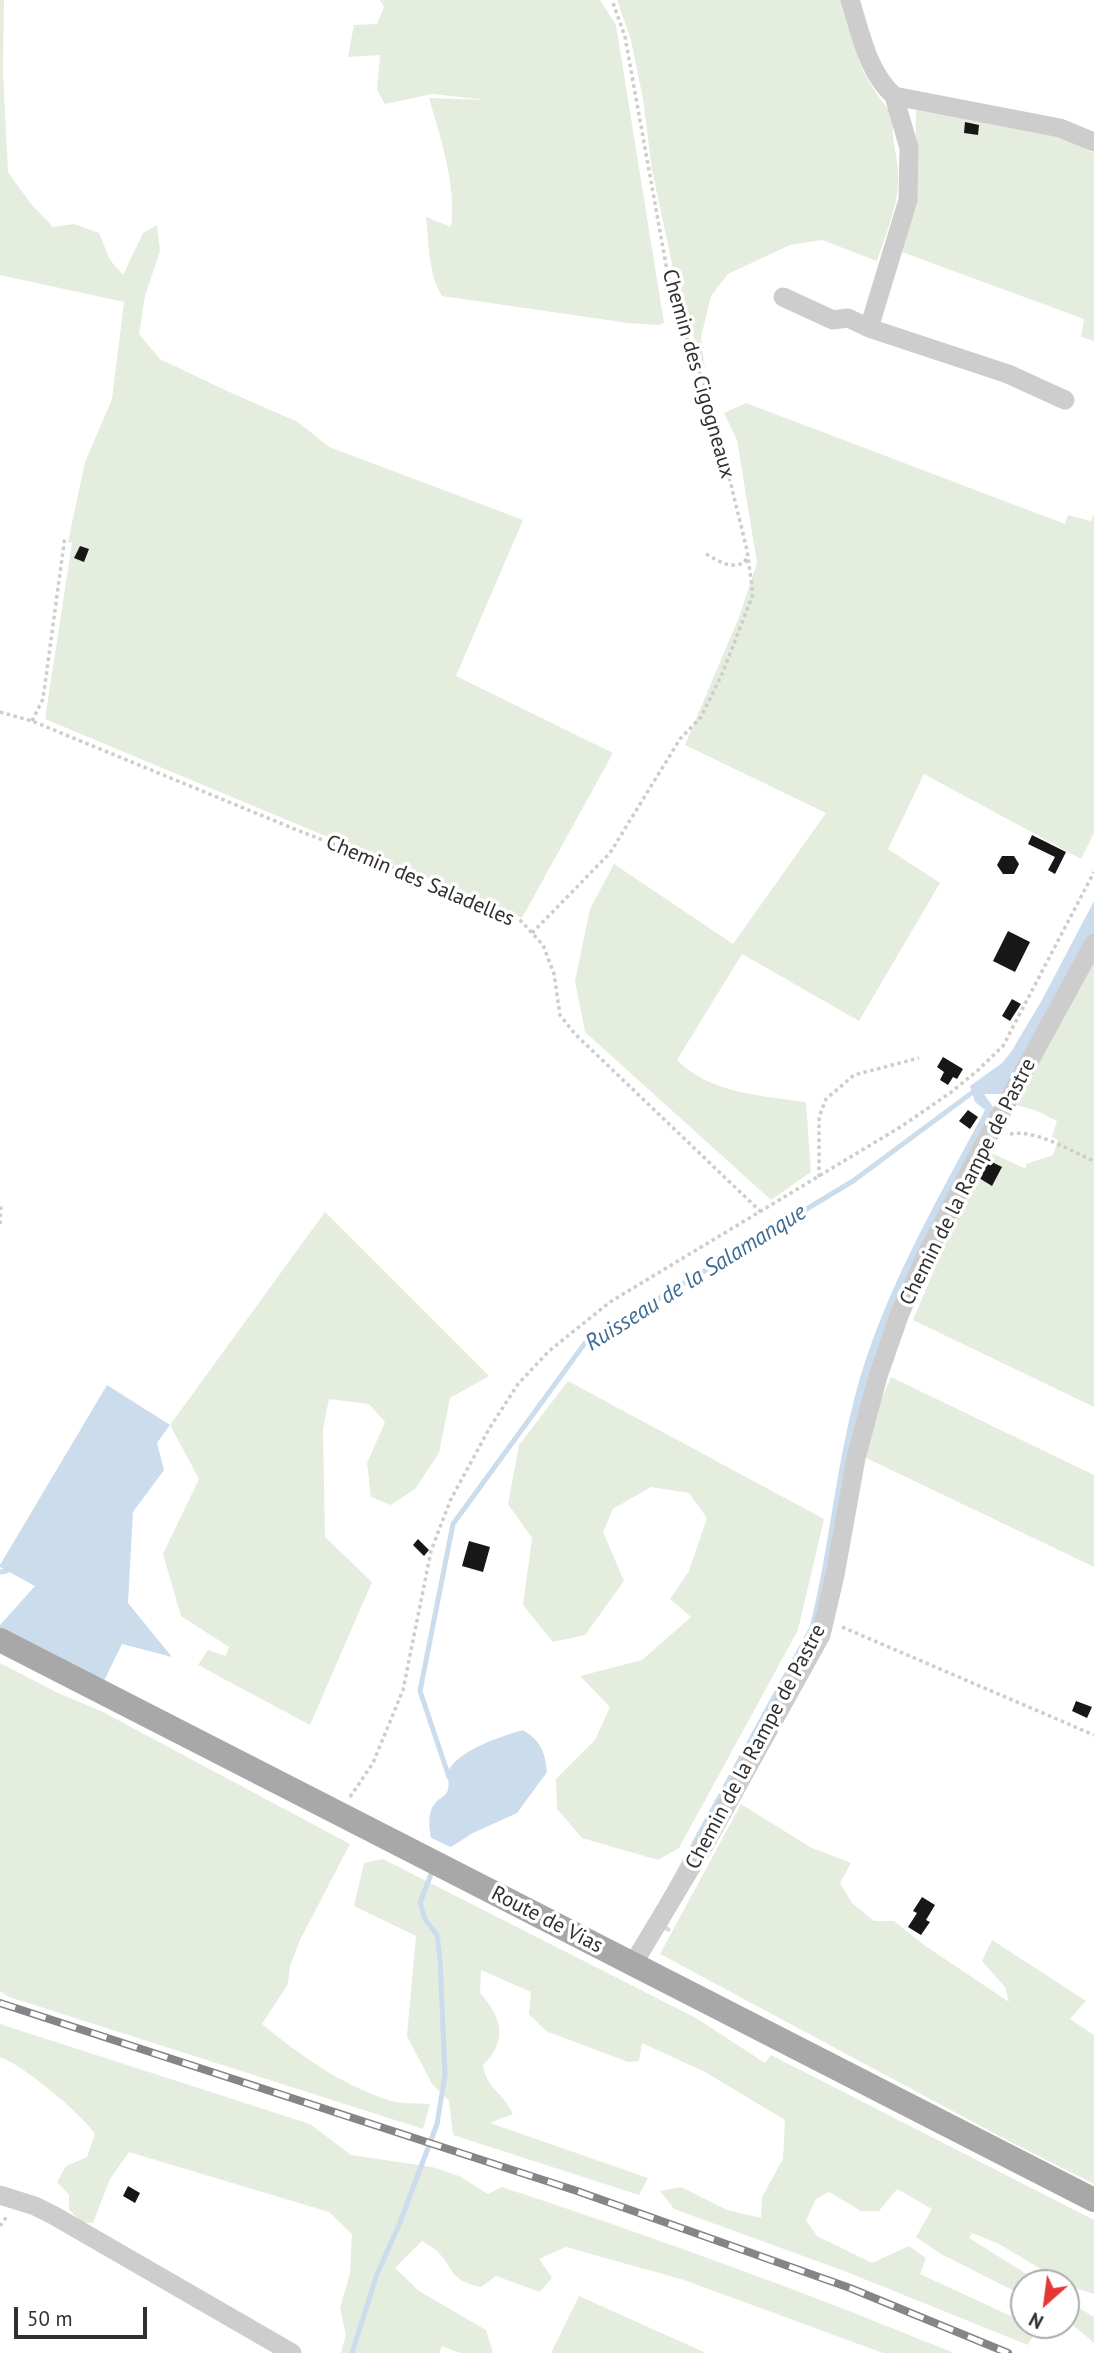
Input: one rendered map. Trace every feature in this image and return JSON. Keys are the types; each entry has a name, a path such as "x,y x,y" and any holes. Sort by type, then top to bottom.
{"main road":[{"name":"Route de Vias","path":"0,1640 1094,2200"}],"street":[{"path":"850,0 872,69 882,85 894,96 909,148 908,200 869,328"},
{"path":"894,96 1060,128 1094,142"},
{"path":"783,297 833,320 848,318 869,328 1008,374 1065,400"},
{"name":"Chemin de la Rampe de Pastre","path":"633,1964 662,1919 821,1635 856,1458 878,1376 900,1313 987,1139 1094,943"},
{"path":"0,2195 53,2215 292,2353"}],"path":[{"name":"Chemin des Cigogneaux","path":"532,933 610,853 680,739 701,717 723,673 753,594 747,550 711,404 671,298 625,37 612,0"},
{"path":"32,721 43,699 65,536"},
{"path":"706,554 725,565 737,566 745,562 747,550"},
{"name":"Chemin des Saladelles","path":"0,712 32,721 297,830 491,905 521,921 543,945 554,974 560,1015 575,1034 761,1212"},
{"path":"341,1814 355,1787 373,1763 403,1690 431,1551 450,1500 489,1429 519,1384 549,1351 610,1302 902,1126 950,1093 1003,1046 1094,872"},
{"path":"819,1177 819,1117 826,1099 854,1075 919,1058"},
{"path":"987,1139 1020,1132 1094,1161"},
{"path":"0,1224 1,1204"},
{"path":"825,1619 1094,1735"}],"shaded area":[{"path":"0,0 4,0 3,72 8,172 31,204 53,227 74,224 99,233 110,260 123,275 143,233 157,225 160,251 145,296 139,334 160,359 298,422 329,447 523,520 456,676 613,753 522,918 45,719 72,543 68,542 85,462 112,399 124,302 0,275"},
{"path":"380,0 600,0 616,25 664,323 628,323 442,296 432,268 426,217 451,227 452,195 429,98 487,100 433,94 385,104 377,90 380,55 348,57 354,25 377,24 384,7"},
{"path":"617,0 843,0 863,71 894,117 897,193 877,261 822,240 790,245 728,274 711,296 701,337 705,370 677,287 652,170 643,99 631,40"},
{"path":"916,110 1060,137 1094,153 1094,341 1081,337 1084,319 899,251 915,173"},
{"path":"746,403 1065,524 1068,515 1091,521 1094,514 1094,833 1081,859 924,774 888,849 940,883 859,1021 742,954 677,1060 704,1080 720,1086 754,1095 806,1102 811,1172 771,1200 585,1032 575,981 590,909 614,864 733,944 826,813 685,745 739,617 757,563 737,440 724,413"},
{"path":"1094,962 1094,1407 913,1320 985,1150 1026,1169 1026,1164 1053,1155 1058,1140 1052,1137 1057,1121 1037,1111 1010,1103"},
{"path":"325,1212 489,1376 450,1398 439,1453 415,1489 391,1505 371,1497 367,1463 385,1422 369,1404 329,1399 323,1429 325,1537 372,1582 310,1725 198,1665 208,1650 226,1656 229,1647 181,1616 163,1554 199,1479 170,1425"},
{"path":"891,1377 1094,1475 1094,1567 862,1456 874,1416"},
{"path":"568,1381 824,1519 798,1630 679,1848 658,1860 582,1838 557,1809 556,1779 595,1740 610,1707 580,1676 642,1660 691,1617 670,1599 689,1571 707,1518 689,1493 651,1487 613,1509 603,1532 624,1581 585,1635 553,1642 523,1605 532,1538 508,1504 519,1445"},
{"path":"0,1663 58,1693 101,1711 350,1844 300,1940 290,1966 288,1984 262,2024 340,2079 392,2101 430,2104 423,2129 9,1997 0,1991"},
{"path":"741,1804 810,1847 851,1863 840,1883 852,1903 874,1921 894,1921 924,1945 1009,2002 1005,1987 982,1961 992,1940 1086,2001 1070,2019 1094,2035 1094,2184 660,1954"},
{"path":"383,1859 696,2018 765,2063 771,2055 1094,2220 1094,2294 1080,2290 1080,2269 1041,2269 999,2244 972,2233 969,2238 1019,2269 1010,2269 1010,2289 941,2254 916,2237 932,2209 897,2189 879,2211 861,2211 829,2192 816,2199 806,2220 817,2236 872,2263 909,2246 926,2258 920,2274 1010,2316 1010,2338 844,2271 674,2209 660,2191 681,2187 727,2210 761,2218 762,2197 783,2159 785,2120 705,2072 642,2043 639,2061 628,2062 546,2031 529,2014 531,1992 481,1970 480,1993 493,2010 499,2028 496,2046 483,2065 488,2080 513,2114 490,2123 648,2178 639,2195 453,2135 449,2101 432,2084 407,2036 416,1936 354,1906 364,1863"},
{"path":"0,2024 310,2124 351,2155 432,2167 459,2176 488,2194 502,2187 616,2225 786,2287 954,2353 883,2353 684,2280 566,2247 539,2259 552,2278 540,2292 496,2276 481,2287 462,2281 437,2251 422,2241 395,2268 419,2291 486,2330 493,2353 460,2353 442,2346 439,2353 341,2353 346,2335 340,2308 350,2274 352,2234 329,2212 129,2152 110,2179 93,2223 81,2222 69,2209 69,2195 57,2182 66,2166 87,2157 95,2134 51,2091 0,2057"},
{"path":"579,2296 706,2353 551,2353"},
{"path":"1080,2308 1094,2317 1094,2343 1080,2331"},
{"path":"1013,2339 1031,2339 1028,2345"}],"water":[{"path":"1094,901 1094,933 1005,1094 984,1094 998,1114 907,1289 816,1639 667,1926 671,1929 669,1932 650,1924 810,1626 842,1453 866,1358 895,1285 929,1214 985,1110 975,1102 970,1086 1002,1063 1011,1052 1042,1000"},
{"path":"107,1385 170,1425 157,1443 164,1470 133,1512 128,1603 172,1657 122,1644 100,1689 0,1635 0,1625 35,1586 0,1565"},
{"path":"523,1730 534,1738 541,1748 547,1772 517,1813 473,1833 451,1847 431,1838 430,1814 437,1801 448,1791 450,1768 464,1755 483,1744"}],"building":[{"path":"965,122 979,125 978,135 964,133"},
{"path":"80,546 89,549 84,562 74,558"},
{"path":"1032,835 1066,852 1055,874 1048,870 1055,857 1028,844"},
{"path":"1002,856 1014,856 1019,864 1014,874 1003,874 997,865"},
{"path":"1008,931 1030,942 1015,972 993,961"},
{"path":"1012,999 1021,1004 1010,1021 1002,1016"},
{"path":"943,1057 963,1069 957,1079 953,1077 948,1085 940,1080 944,1072 937,1067"},
{"path":"968,1110 978,1117 970,1129 959,1121"},
{"path":"984,1158 1002,1167 992,1186 979,1178 985,1167 981,1164"},
{"path":"418,1539 429,1550 424,1556 413,1545"},
{"path":"469,1541 490,1547 483,1572 462,1566"},
{"path":"1076,1701 1092,1707 1087,1718 1072,1711"},
{"path":"922,1897 935,1905 926,1920 930,1922 921,1935 908,1927 917,1913 913,1911"},
{"path":"128,2186 140,2193 135,2203 123,2196"}],"waterway":[{"name":"Ruisseau de la Salamanque","path":"449,1777 420,1691 453,1524 585,1343 853,1181 977,1089"},
{"path":"0,1572 7,1571"},
{"path":"352,2353 377,2274 399,2225 437,2124 445,2075 440,1958 437,1935 425,1919 420,1903 433,1869"}],"railway":[{"path":"0,2003 577,2191 850,2288 1008,2353"}]}
